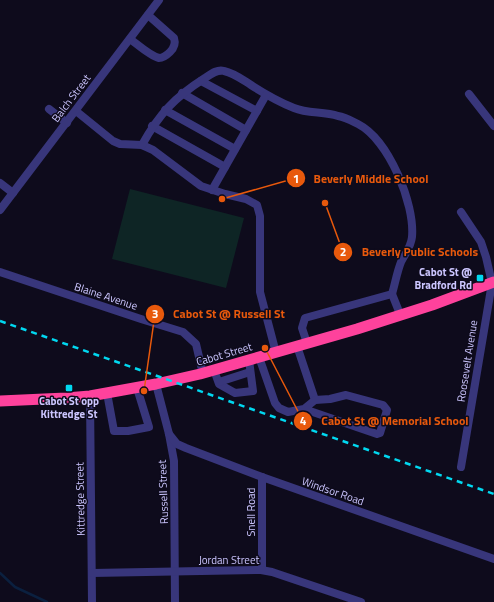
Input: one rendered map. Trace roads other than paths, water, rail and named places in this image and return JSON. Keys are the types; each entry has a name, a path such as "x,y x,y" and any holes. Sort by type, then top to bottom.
{"highway":[{"name":"Cabot Street","path":"0,401 90,396 203,374 357,329 493,283"}],"street":[{"name":"Balch Street","path":"0,210 159,0"},
{"path":"130,39 159,58 164,57 171,51 174,46 174,38 148,15"},
{"path":"142,145 152,126 165,110 182,94 215,72 223,70 266,95 294,108 338,116 359,124 373,135 387,152 405,193 411,219 412,237 410,247 401,263 392,294 400,314"},
{"path":"201,81 257,111"},
{"path":"182,94 246,130"},
{"path":"469,94 494,126"},
{"path":"212,190 266,95"},
{"path":"49,108 67,123"},
{"path":"165,110 235,149"},
{"path":"76,111 114,141 120,144 142,145 153,150 201,186 246,199 256,205 260,216 260,292 276,352"},
{"path":"152,126 225,167"},
{"path":"0,183 13,193"},
{"path":"461,212 481,242 493,283"},
{"name":"Blaine Avenue","path":"0,272 183,332 196,344 203,374"},
{"name":"Roosevelt Avenue","path":"461,466 493,283"},
{"path":"315,400 302,345 302,328 305,318 392,294"},
{"path":"254,358 274,403 279,408 288,412 304,409 315,400 330,399 346,394 383,405 387,410 380,432 377,434 304,409"},
{"path":"214,370 219,384 235,393 253,391 250,372 254,358"},
{"path":"218,382 250,372"},
{"name":"Russell Street","path":"156,384 169,434 174,461 175,602"},
{"path":"107,393 114,431 128,431 149,426 137,388"},
{"name":"Kittredge Street","path":"90,396 92,602"},
{"name":"Windsor Road","path":"169,434 178,444 186,448 262,477 494,559"},
{"name":"Snell Road","path":"262,477 262,570"},
{"name":"Jordan Street","path":"92,573 262,570 361,602"}],"waterway":[{"path":"0,573 15,587 47,602"}],"railway":[{"path":"0,321 494,494"}],"place":[{"name":"Beverly Middle School","path":"222,199"},
{"name":"Beverly Public Schools","path":"325,203"},
{"name":"Cabot St @ Bradford Rd","path":"480,278"},
{"name":"Cabot St @ Memorial School","path":"265,348"},
{"name":"Cabot St opp Kittredge St","path":"69,388"},
{"name":"Cabot St @ Russell St","path":"144,391"}]}
